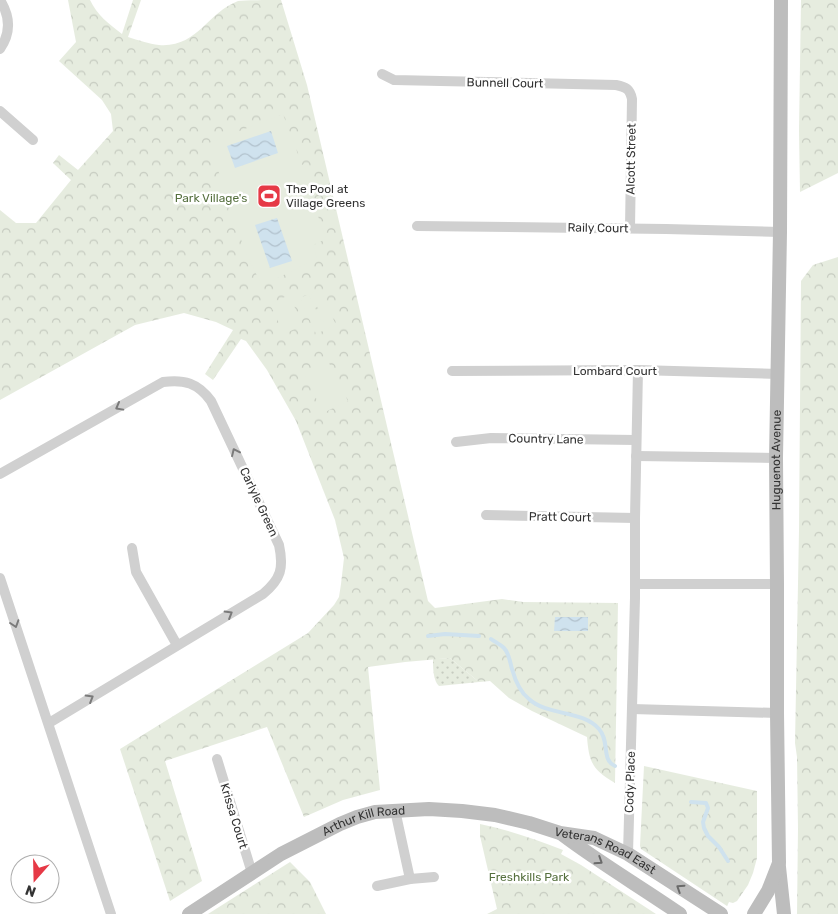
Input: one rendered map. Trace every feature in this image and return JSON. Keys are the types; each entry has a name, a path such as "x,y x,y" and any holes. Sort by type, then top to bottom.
{"street":[{"path":"0,0 6,9 8,33 4,44 0,48"},
{"name":"Huguenot Avenue","path":"754,914 768,891 779,863 776,713 776,458 780,232 781,0"},
{"name":"Bunnell Court","path":"382,74 394,80 616,85 629,90"},
{"name":"Alcott Street","path":"629,90 632,99 630,228"},
{"path":"0,111 33,140"},
{"name":"Raily Court","path":"417,226 630,228 780,232"},
{"name":"Lombard Court","path":"452,371 638,370 778,374"},
{"name":"Cody Place","path":"628,854 638,370"},
{"name":"Carlyle Green","path":"0,474 163,382 183,381 205,392 211,401 279,545 282,557 282,567 278,578 263,594 49,723"},
{"name":"Country Lane","path":"456,442 491,438 636,440"},
{"path":"636,456 776,458"},
{"name":"Pratt Court","path":"486,515 634,518"},
{"path":"132,548 136,572 177,645"},
{"path":"0,578 111,914"},
{"path":"635,584 777,584"},
{"path":"632,709 776,713"},
{"name":"Krissa Court","path":"217,759 252,873"},
{"name":"Arthur Kill Road","path":"189,914 281,854 340,824 375,812 429,809 462,811 504,817 560,832"},
{"path":"395,810 410,879"},
{"name":"Veterans Road East","path":"560,832 594,838 628,854 721,914"},
{"name":"Veterans Road East","path":"560,832 587,853 680,914"},
{"path":"779,863 784,914"},
{"path":"376,886 410,879 434,877"}],"green space":[{"name":"Park Village's","path":"68,0 90,0 100,15 122,34 133,0 141,0 128,37 159,45 172,44 193,36 227,6 238,1 281,0 307,85 428,601 435,608 502,599 523,602 618,603 615,783 597,770 591,760 587,737 509,698 490,681 479,682 450,658 368,667 380,790 343,800 304,817 267,727 165,761 202,881 170,901 120,749 308,633 339,597 344,558 335,520 296,421 267,370 246,341 241,339 213,380 205,374 233,330 216,322 184,313 135,325 0,400 0,210 16,223 36,223 71,180 53,163 59,155 78,170 113,131 111,114 102,100 59,61 76,42"},
{"path":"801,0 838,0 838,173 800,192 799,131"},
{"name":"The Pool at Village Greens","path":"283,114 314,191 310,193 326,239 313,245 317,258 262,286 245,251 209,143"},
{"path":"838,257 838,914 797,914 798,828 797,757 795,743 801,281 813,265"},
{"path":"320,289 336,325 327,329 311,293"},
{"path":"309,294 325,330 316,334 300,298"},
{"path":"289,295 303,325 284,334 270,304"},
{"path":"328,361 348,401 323,413 304,373"},
{"path":"450,658 479,682 439,686 434,677 433,659"},
{"path":"644,766 757,791 757,858 748,885 737,901 729,902 727,906 641,849"},
{"name":"Freshkills Park","path":"480,824 522,835 563,850 561,854 656,914 487,914 497,909 480,836"},
{"path":"290,862 310,882 326,914 208,914"}],"water":[{"path":"271,131 278,153 235,168 227,146"},
{"path":"277,218 292,261 270,268 255,225"},
{"path":"555,617 588,617 588,631 554,631"}],"waterway":[{"path":"428,636 445,634 479,636"},
{"path":"491,639 506,650 516,681 526,696 545,708 592,723 602,734 608,759 615,766"},
{"path":"691,802 706,803 708,808 703,822 704,828 728,861"}],"place":[{"name":"The Pool at Village Greens","path":"269,196"}]}
